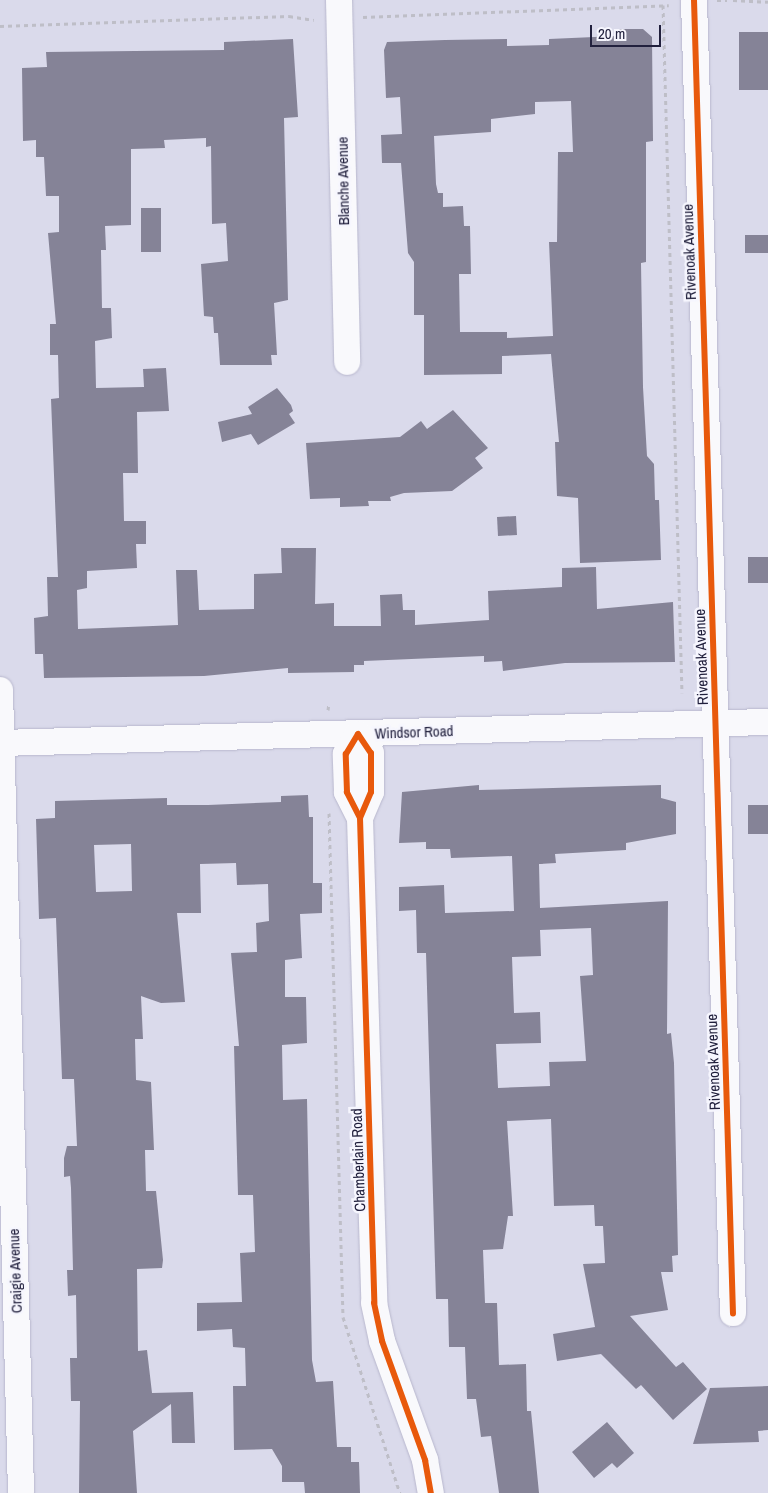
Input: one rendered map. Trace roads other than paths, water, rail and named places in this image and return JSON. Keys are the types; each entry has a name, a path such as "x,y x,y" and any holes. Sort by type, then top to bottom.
{"street":[{"name":"Blanche Avenue","path":"339,0 347,362"},
{"name":"Rivenoak Avenue","path":"694,0 733,1313"},
{"name":"Craigie Avenue","path":"0,690 21,1493"},
{"name":"Windsor Road","path":"0,743 768,722"},
{"name":"Chamberlain Road","path":"358,734 371,761 371,792 360,818 374,1303 382,1341 425,1460 431,1493"}]}
